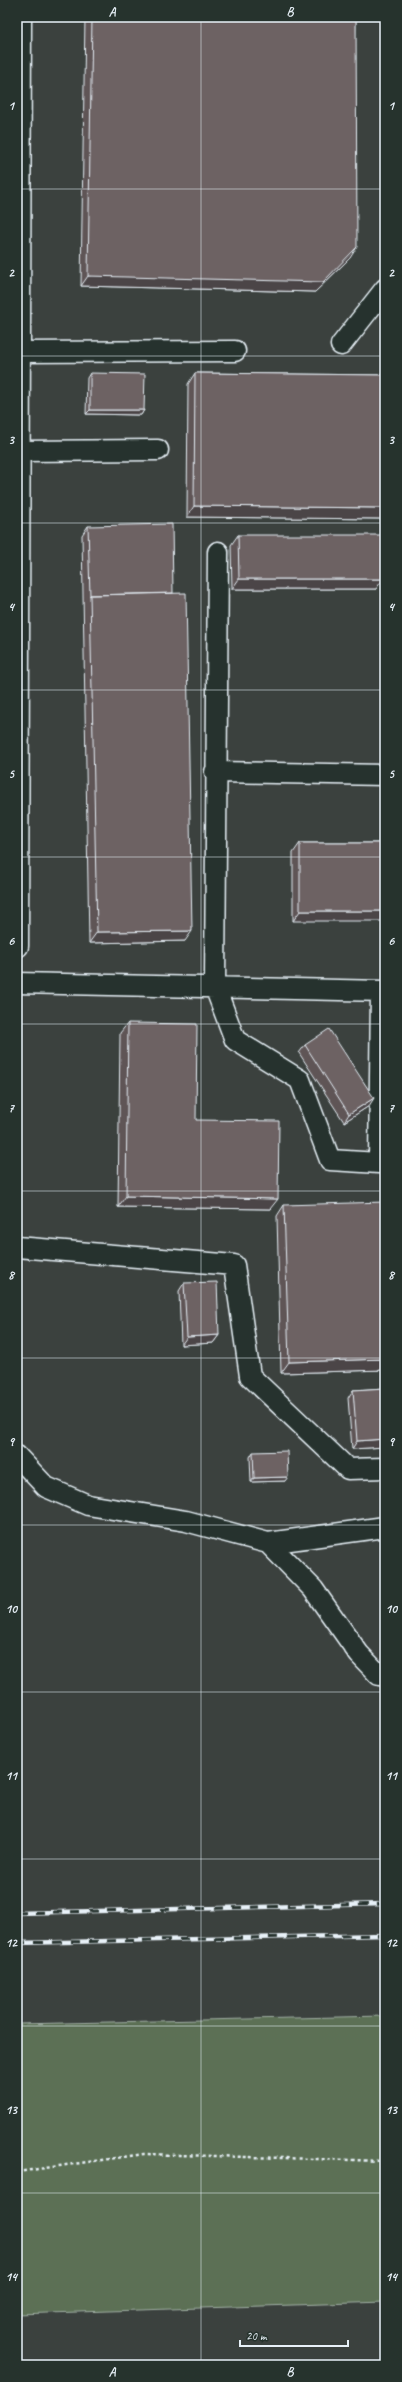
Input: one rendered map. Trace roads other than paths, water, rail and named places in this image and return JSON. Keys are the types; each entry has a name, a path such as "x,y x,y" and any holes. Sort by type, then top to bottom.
{"street":[{"path":"17,946 20,17"}],"lane":[{"path":"341,345 385,289"},
{"path":"19,352 235,352"},
{"path":"18,451 158,450"},
{"path":"17,983 214,988 383,991 379,1163 330,1160 300,1080 235,1040 214,988 218,552"},
{"path":"215,772 385,775"},
{"path":"17,1247 234,1266 250,1376 348,1469 385,1468"},
{"path":"17,1456 46,1487 88,1505 186,1520 268,1543 385,1527"},
{"path":"268,1543 313,1589 359,1654 379,1675 385,1676"}],"railway":[{"path":"17,1913 385,1904"},
{"path":"17,1943 385,1935"}]}
